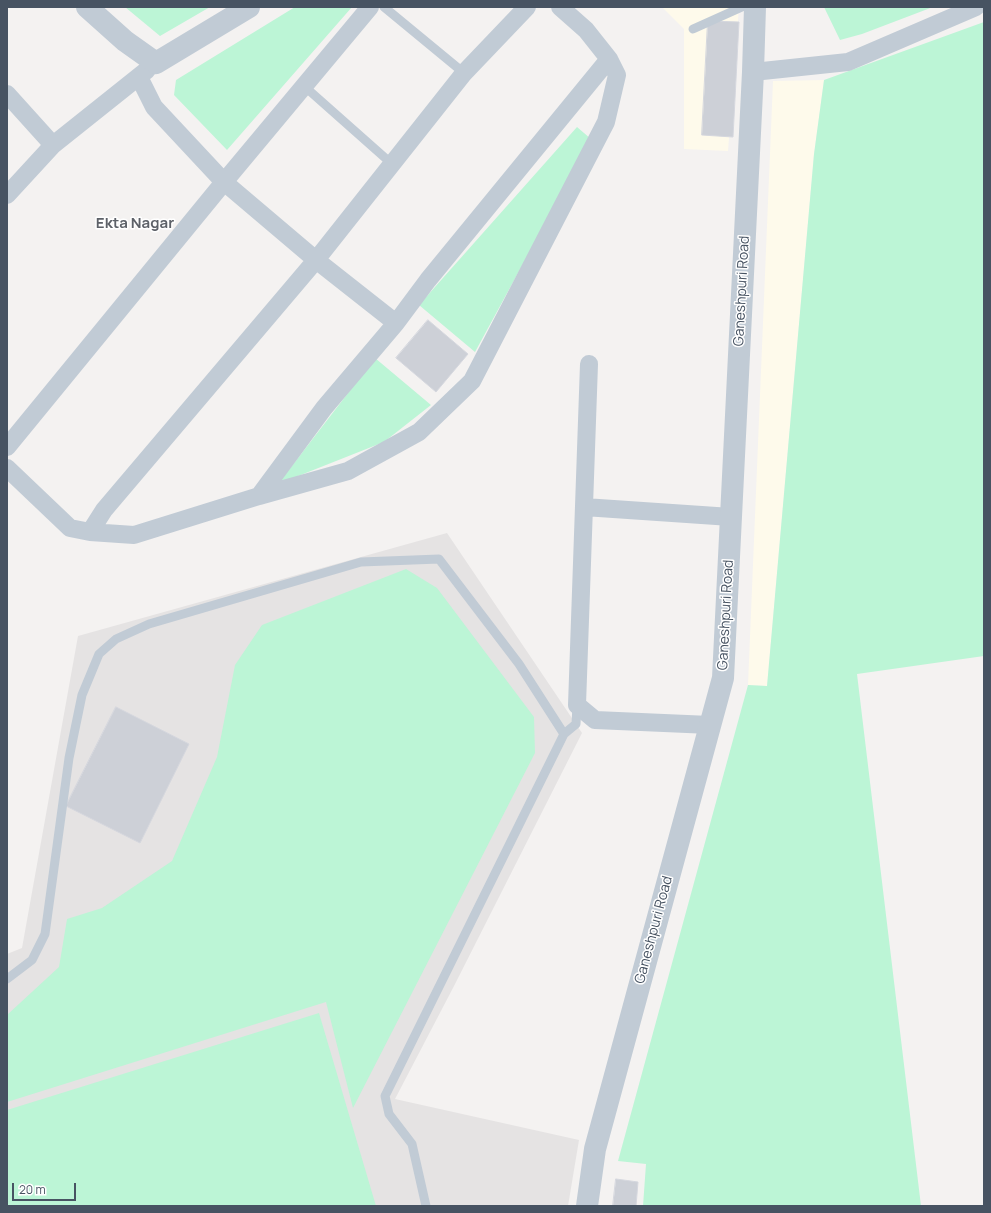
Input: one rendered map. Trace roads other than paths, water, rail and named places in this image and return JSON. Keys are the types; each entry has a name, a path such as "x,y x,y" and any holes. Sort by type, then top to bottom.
{"street":[{"path":"87,7 124,41 156,63"},
{"path":"7,196 52,145 139,76 156,63 249,7"},
{"path":"7,447 224,182 370,7"},
{"path":"90,532 104,510 316,260 464,72 527,7"},
{"path":"7,468 70,528 90,532 134,535 258,496 348,471 419,432 472,381 606,122 617,75 609,60 586,30 560,7"},
{"name":"Ganeshpuri Road","path":"586,1206 595,1149 723,678 755,7"},
{"path":"753,72 848,62 976,7"},
{"path":"258,496 324,408 396,323 428,280 609,60"},
{"path":"139,76 154,107 224,182 316,260 396,323"},
{"path":"7,94 52,145"},
{"path":"589,364 577,706 595,720 710,725"},
{"path":"584,507 731,516"}],"lane":[{"path":"384,7 464,72"},
{"path":"693,29 742,7"},
{"path":"304,86 392,164"},
{"path":"7,979 32,960 45,934 69,758 82,695 98,654 116,639 149,624 361,562 440,559 519,664 564,734"},
{"path":"426,1206 412,1144 389,1114 385,1096 564,734 576,724 577,706"}],"district":[{"name":"Ekta Nagar","path":"135,224"}]}
